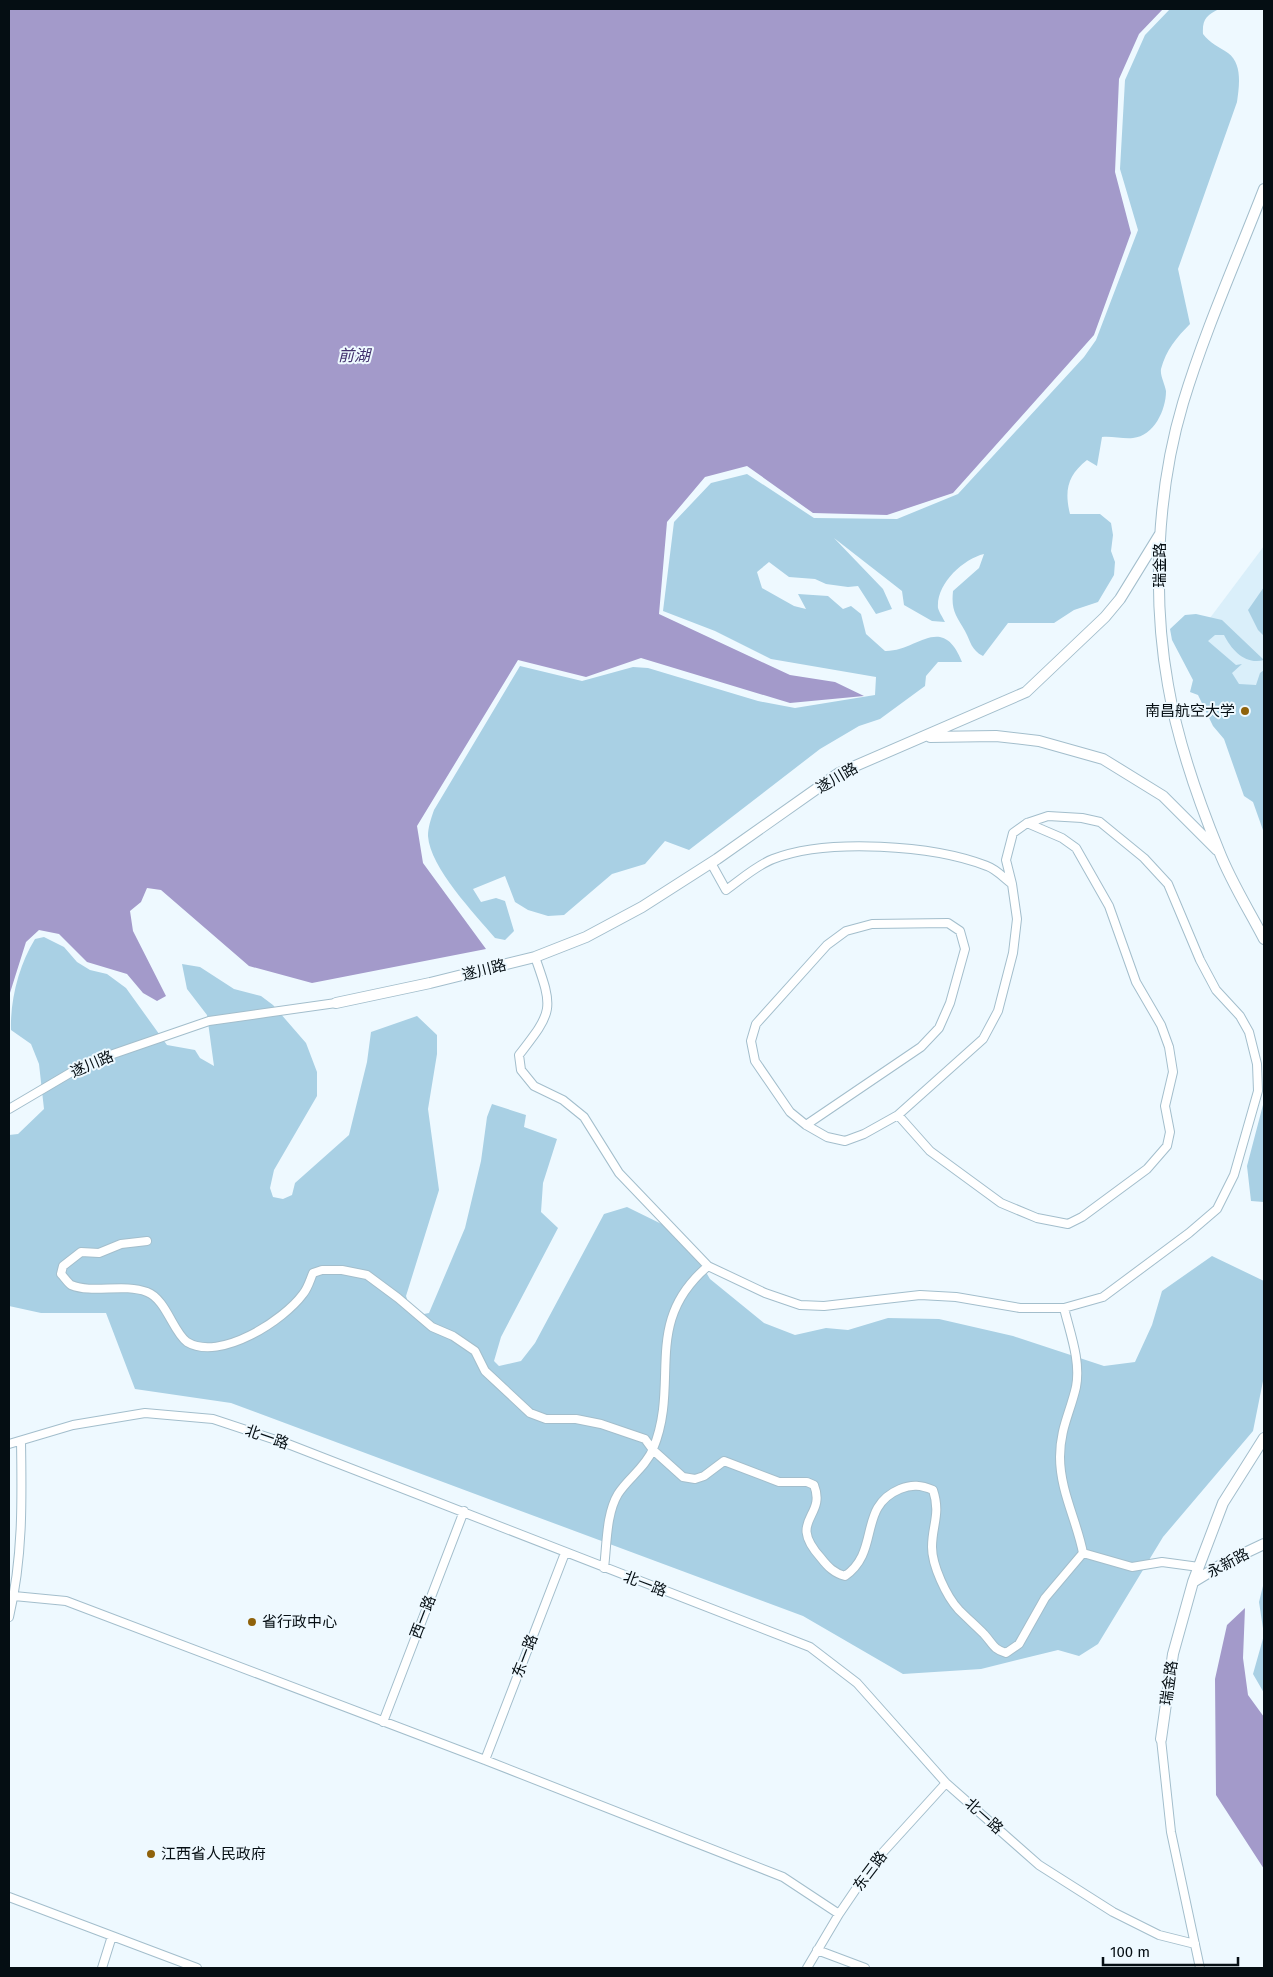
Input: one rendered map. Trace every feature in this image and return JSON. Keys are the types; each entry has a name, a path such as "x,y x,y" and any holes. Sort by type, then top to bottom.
{"street":[{"name":"瑞金路","path":"1264,189 1183,403 1167,469 1160,534 1160,616 1168,686 1186,758 1219,852 1264,939"},
{"name":"遂川路","path":"9,1109 88,1063 209,1021 336,1003 430,984 535,957 586,937 634,911 711,863 839,774 1026,692 1105,617 1120,599 1160,534"},
{"name":"遂川路","path":"923,737 996,736 1039,741 1103,759 1163,796 1219,852"},
{"path":"535,957 549,1004 545,1022 519,1055 521,1070 534,1086 563,1100 584,1117 619,1173 708,1266 765,1293 800,1305 824,1306 920,1295 956,1297 1020,1308 1064,1308 1103,1297 1189,1233 1217,1208 1234,1175 1258,1090 1257,1064 1250,1032 1240,1016 1216,990 1200,960 1168,884 1144,858 1100,822 1082,818 1048,816 1027,823 1013,833 1006,860 1017,919 1013,953 998,1011 983,1040 898,1115 864,1134 845,1141 827,1137 806,1126 790,1112 755,1061 751,1041 756,1024 828,945 846,931 872,924 948,923 960,930 965,949 950,1002 939,1028 920,1047 806,1126"},
{"path":"898,1115 930,1151 1001,1203 1037,1218 1068,1224 1082,1217 1147,1169 1167,1146 1170,1132 1165,1106 1173,1072 1169,1047 1161,1025 1136,982 1109,906 1076,848 1062,838 1027,823"},
{"path":"711,863 726,890 772,859 807,851 860,847 898,847 933,851 989,866 1012,884"},
{"path":"147,1241 121,1244 99,1253 81,1252 63,1266 61,1274 71,1284 92,1288 131,1287 150,1293 161,1304 186,1341 205,1348 252,1335 267,1326 305,1293 313,1273 322,1270 342,1270 367,1276 398,1298 432,1327 453,1336 474,1351 485,1371 530,1413 546,1418 576,1419 601,1424 645,1439 653,1450 683,1477 695,1479 704,1476 724,1462 779,1482 807,1482 814,1486 818,1494 817,1503 805,1525 805,1534 810,1546 838,1574 846,1576 853,1570 866,1552 877,1505 889,1494 906,1486 923,1485 933,1490 936,1500 937,1521 932,1546 935,1568 957,1608 986,1636 996,1650 1006,1653 1019,1644 1029,1630 1045,1598 1083,1553"},
{"path":"604,1568 611,1506 619,1492 640,1470 653,1450 664,1411 666,1334 674,1310 692,1280 708,1266"},
{"path":"1064,1308 1077,1368 1076,1387 1062,1428 1060,1459 1067,1501 1078,1530 1083,1553"},
{"name":"北一路","path":"9,1444 74,1424 145,1413 213,1419 288,1444 464,1511 565,1553 810,1647 857,1683 946,1783 1039,1865 1112,1912 1159,1935 1195,1944"},
{"name":"瑞金路","path":"1200,1968 1171,1832 1161,1739 1173,1654 1193,1582 1223,1503 1264,1438"},
{"path":"9,1617 14,1596 22,1524 21,1441"},
{"name":"西一路","path":"383,1722 464,1511"},
{"name":"永新路","path":"1193,1582 1226,1562 1264,1544"},
{"name":"东一路","path":"485,1760 565,1553"},
{"path":"1083,1553 1132,1567 1162,1562 1199,1567"},
{"path":"14,1596 66,1601 485,1760 783,1877 839,1914"},
{"name":"东三路","path":"807,1968 839,1914 875,1861 946,1783"},
{"path":"9,1897 197,1968"},
{"path":"102,1968 112,1936"},
{"path":"817,1950 865,1968"}],"shaded area":[{"path":"1170,9 1219,9 1211,13 1204,21 1203,34 1228,53 1236,63 1239,76 1238,96 1178,269 1190,324 1172,344 1163,362 1161,372 1166,391 1161,414 1153,427 1140,436 1133,438 1102,437 1097,466 1087,460 1075,471 1069,484 1067,498 1070,514 1100,514 1111,523 1113,535 1111,551 1115,562 1114,575 1098,602 1074,610 1054,623 1008,623 983,656 972,645 955,612 953,591 979,568 984,554 960,567 952,574 941,590 938,608 945,622 932,621 904,605 902,591 834,538 883,589 892,609 876,614 858,586 848,587 826,584 815,579 789,577 769,562 757,572 762,588 794,606 806,609 798,594 828,596 843,609 851,606 861,614 866,634 885,651 897,650 928,638 937,637 946,639 954,647 962,662 938,662 926,676 925,686 880,719 859,726 820,749 689,850 665,841 645,864 612,874 564,915 548,916 528,910 515,902 505,876 473,889 481,902 496,898 505,901 514,931 505,940 495,938 455,890 436,862 428,833 434,810 520,666 582,681 633,667 648,668 758,701 795,708 875,695 876,677 771,659 715,631 663,611 674,522 711,483 747,474 814,518 897,519 958,494 1084,357 1096,340 1138,230 1120,169 1125,80 1145,35"},
{"name":"南昌航空大学","path":"1264,546 1264,771 1186,650"},
{"path":"1264,587 1264,636 1258,630 1248,610"},
{"path":"1196,614 1222,620 1264,660 1246,659 1235,651 1224,635 1215,635 1208,641 1236,665 1242,664 1232,673 1239,684 1256,685 1260,673 1264,670 1264,833 1253,802 1244,796 1224,739 1213,726 1198,695 1190,692 1193,680 1172,640 1170,629 1185,615"},
{"path":"44,937 64,947 77,962 90,970 107,974 126,988 167,1045 195,1050 200,1058 214,1066 207,1015 187,989 182,964 200,967 234,989 261,996 273,1005 306,1043 317,1072 317,1096 274,1170 270,1188 273,1197 283,1199 292,1195 295,1183 349,1135 367,1062 371,1032 417,1016 437,1035 437,1054 428,1109 439,1190 406,1296 410,1308 419,1315 429,1313 465,1228 481,1161 487,1117 492,1104 526,1115 524,1127 557,1139 543,1183 541,1212 558,1228 501,1337 494,1361 499,1366 521,1361 535,1343 604,1214 627,1207 684,1235 710,1279 764,1323 795,1335 826,1328 848,1330 888,1318 939,1319 1013,1336 1104,1366 1135,1362 1152,1325 1162,1291 1212,1256 1264,1281 1264,1376 1253,1431 1163,1537 1098,1644 1079,1656 1058,1650 981,1669 903,1674 803,1616 231,1403 135,1389 106,1313 41,1313 9,1306 9,1135 18,1134 44,1109 39,1064 31,1044 11,1030 12,1007 20,971 29,949 35,939"},
{"path":"1264,1101 1264,1202 1251,1201 1247,1166"},
{"path":"1264,1582 1264,1635 1259,1602"},
{"path":"1264,1635 1264,1693 1253,1674"}],"water":[{"name":"前湖","path":"9,9 1163,9 1139,34 1119,79 1115,172 1131,233 1094,335 953,493 887,515 813,513 747,466 705,477 667,522 659,614 790,675 835,682 864,696 790,703 641,658 586,677 518,660 417,826 423,863 486,949 312,983 249,966 161,890 147,888 141,902 130,911 133,931 166,996 157,1001 143,993 127,974 87,962 59,934 39,930 26,942 9,996"},
{"path":"1245,1608 1243,1658 1248,1695 1264,1717 1264,1869 1216,1795 1215,1679 1227,1625"}],"place":[{"name":"南昌航空大学","path":"1245,711"},
{"name":"省行政中心","path":"252,1622"},
{"name":"江西省人民政府","path":"151,1854"}]}
